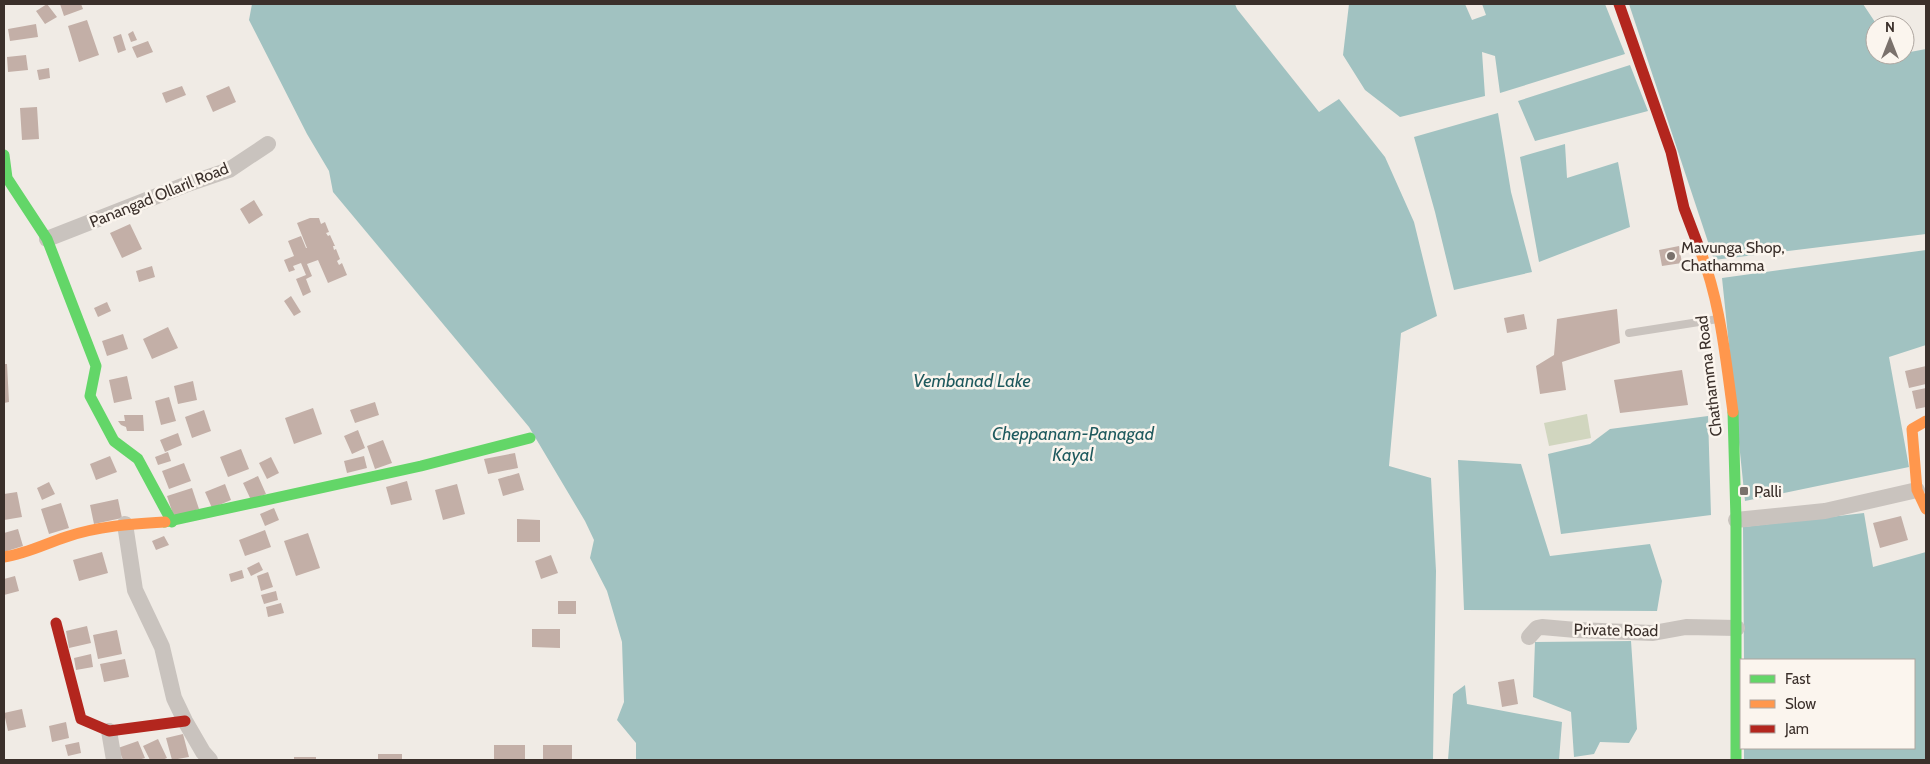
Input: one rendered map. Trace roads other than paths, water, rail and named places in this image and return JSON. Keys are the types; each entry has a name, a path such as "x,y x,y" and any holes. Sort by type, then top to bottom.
{"street":[{"name":"Chathamma Road","path":"1619,4 1671,152 1684,208 1705,260 1720,319 1733,414 1737,628 1736,760"},
{"name":"Panangad Ollaril Road","path":"47,240 185,185 228,170 268,144"},
{"path":"4,155 5,179 47,240 96,366 90,396 114,441 138,459 154,484 172,522"},
{"path":"1926,421 1912,429 1917,490 1926,509"},
{"path":"4,557 17,555 68,536 125,524 172,522 279,496 421,466 530,438"},
{"path":"1736,520 1825,511 1917,490"},
{"path":"125,524 135,590 162,647 174,698 185,721 203,752 210,760"},
{"path":"56,622 81,718 109,732 185,721"},
{"name":"Private Road","path":"1529,638 1537,628 1542,627 1653,633 1686,627 1737,628"},
{"path":"109,732 114,760"}],"lane":[{"path":"1629,333 1720,319"}],"water":[{"name":"Vembanad Lake","path":"252,4 1235,4 1319,112 1339,99 1385,157 1414,222 1437,316 1401,333 1389,466 1431,478 1436,571 1433,760 636,760 636,743 617,720 624,702 622,642 607,591 590,558 594,540 585,521 529,427 333,192 329,171 307,134 249,20"},
{"path":"1349,4 1465,4 1472,20 1486,15 1482,4 1605,4 1625,54 1500,93 1495,56 1482,52 1485,96 1400,117 1365,90 1343,55"},
{"path":"1629,4 1863,4 1870,15 1865,15 1865,65 1915,65 1915,51 1926,49 1926,234 1714,260"},
{"path":"1630,65 1648,111 1535,141 1518,101"},
{"path":"1498,113 1511,192 1532,272 1454,290 1414,137"},
{"path":"1565,144 1567,178 1618,162 1630,227 1539,262 1520,157"},
{"path":"1926,250 1926,345 1889,357 1909,467 1745,501 1722,278"},
{"path":"1708,416 1711,515 1561,534 1548,454 1590,444 1610,429"},
{"path":"1458,460 1521,464 1550,556 1650,544 1662,581 1657,611 1464,610"},
{"path":"1864,513 1873,567 1926,552 1926,760 1744,760 1744,749 1915,749 1915,659 1744,659 1743,527"},
{"path":"1631,641 1637,729 1629,743 1600,742 1594,754 1574,757 1571,712 1533,697 1535,642"},
{"path":"1465,685 1467,704 1562,722 1559,760 1448,760 1453,694"}],"place":[{"name":"Mavunga Shop, Chathamma","path":"1671,256"},
{"name":"Palli","path":"1744,491"}],"water label":[{"name":"Cheppanam-Panagad Kayal","path":"1073,444"}]}
